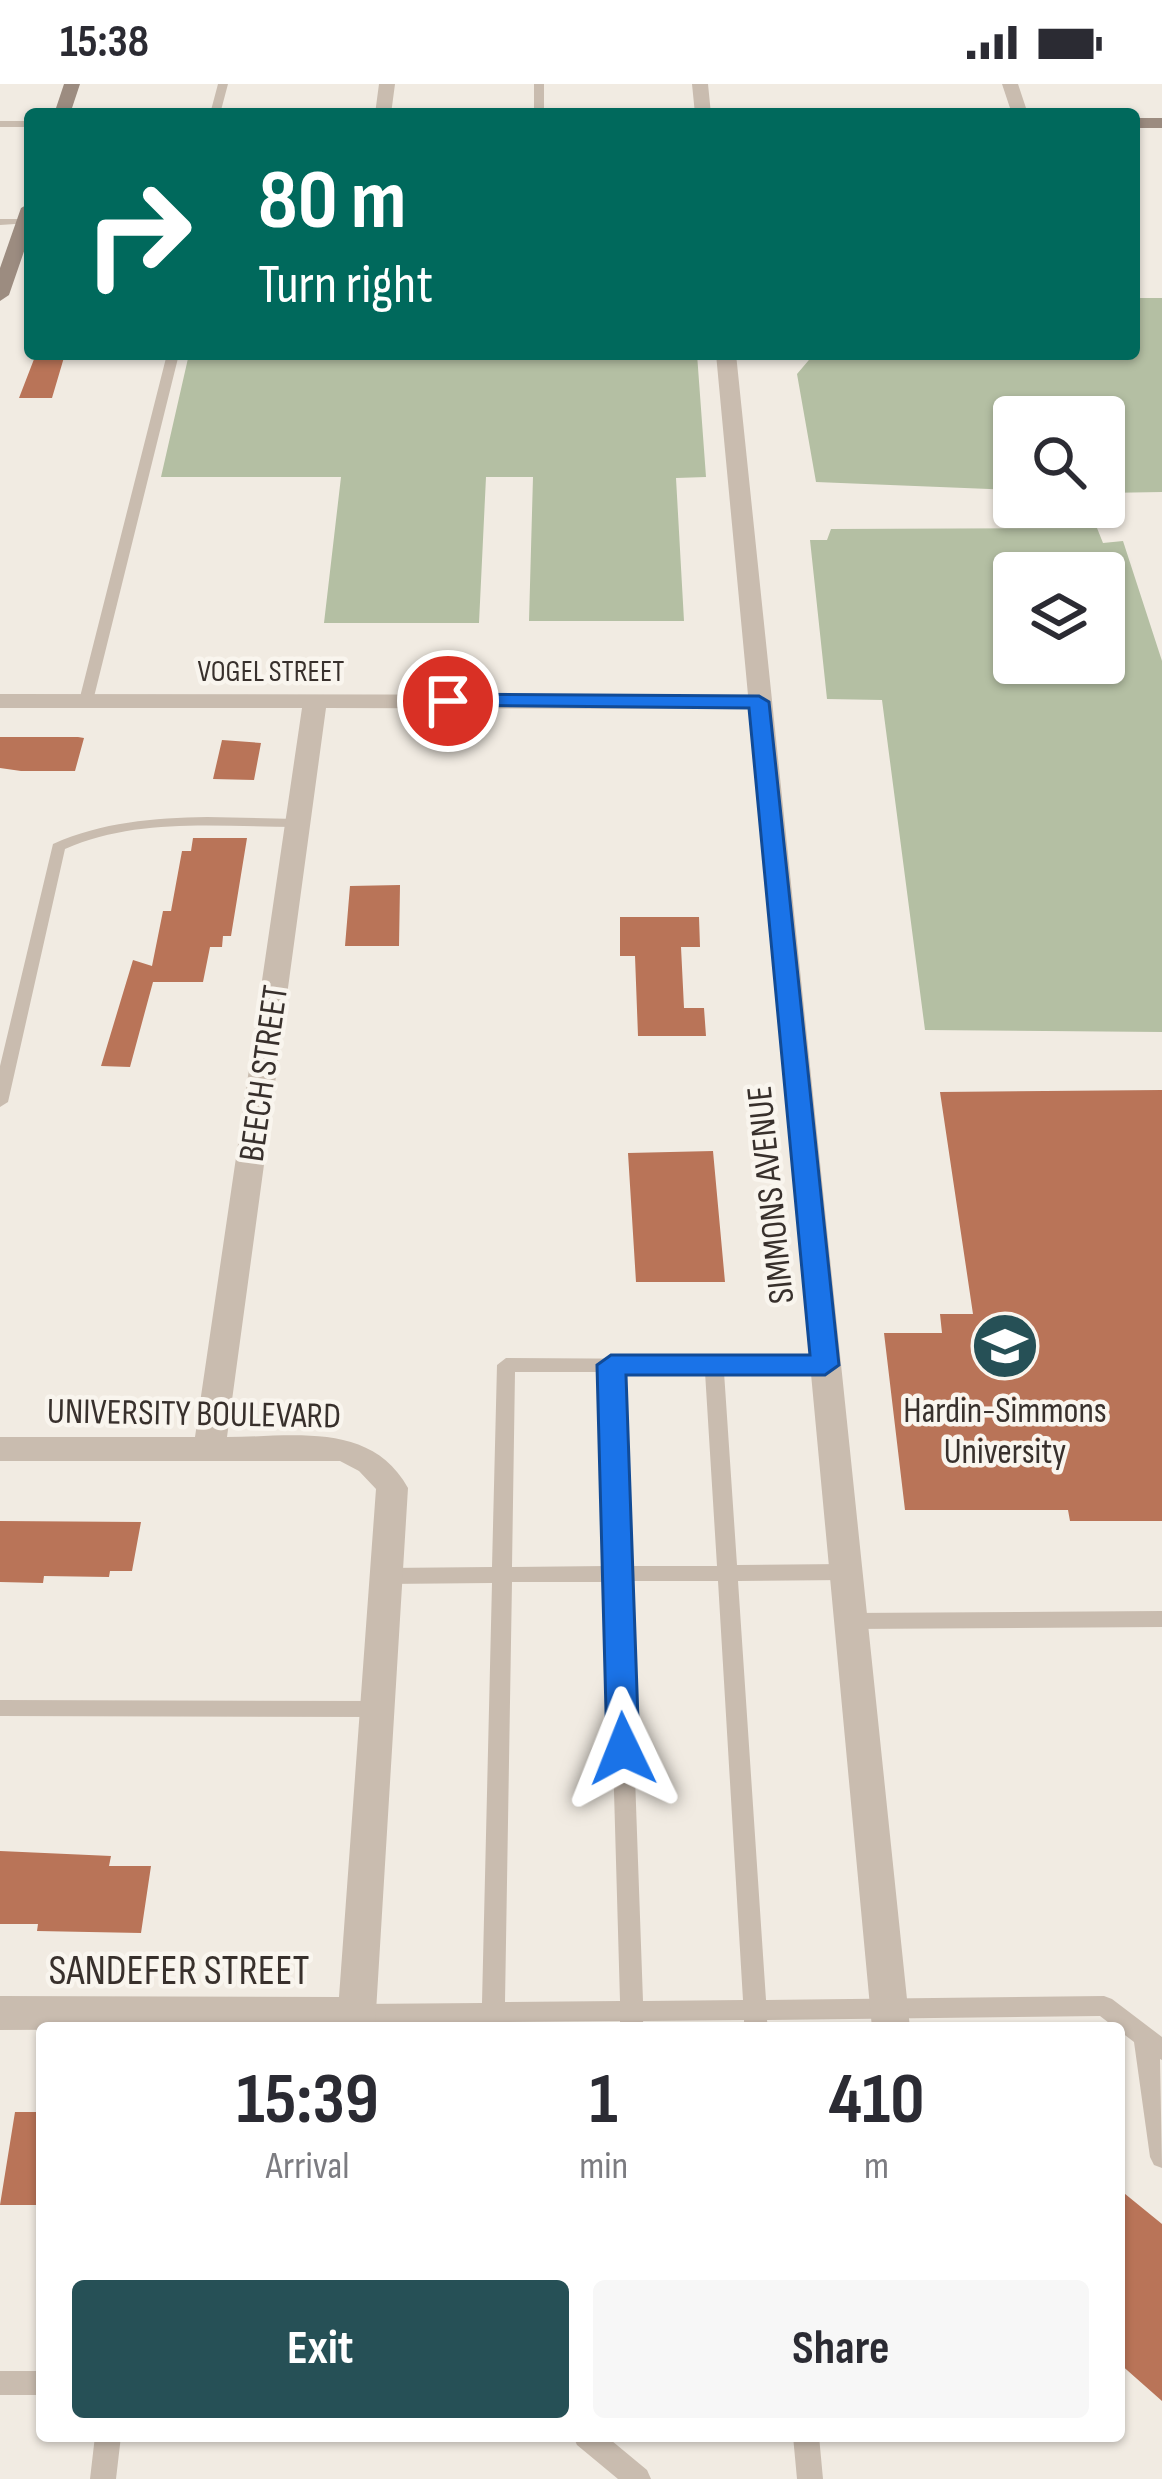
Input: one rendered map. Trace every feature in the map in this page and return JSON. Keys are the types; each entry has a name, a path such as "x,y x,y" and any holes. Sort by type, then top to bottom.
{"street":[{"path":"0,295 24,226"},
{"name":"SIMMONS AVENUE","path":"727,360 890,2017"},
{"name":"BEECH STREET","path":"211,1447 315,700"},
{"name":"VOGEL STREET","path":"0,701 759,702"},
{"name":"UNIVERSITY BOULEVARD","path":"0,1449 340,1448 365,1455 392,1488 386,1576"},
{"path":"356,2021 386,1576"},
{"name":"SANDEFER STREET","path":"0,2013 356,2021"}],"lane":[{"path":"86,701 171,360"},
{"path":"0,1102 58,848 79,836 127,826 298,823"},
{"path":"493,2020 506,1365 825,1365"},
{"path":"611,1365 632,2019"},
{"path":"714,1365 755,2018"},
{"path":"386,1576 845,1572"},
{"path":"850,1621 1162,1619"},
{"path":"0,1708 377,1709"},
{"path":"356,2021 890,2017 1104,2006 1154,2044 1162,2157"},
{"path":"0,2383 36,2383"},
{"path":"104,2479 107,2442"},
{"path":"593,2442 638,2479"},
{"path":"807,2442 810,2479"}],"green space":[{"path":"1140,298 1162,298 1162,492 1125,493 1125,396 993,396 993,489 816,482 797,374 809,360 1140,360"},
{"path":"188,360 697,360 706,477 676,478 684,621 529,621 533,477 486,477 479,623 324,623 341,477 161,477"},
{"path":"1097,528 1103,543 1123,541 1162,661 1162,1032 925,1030 882,700 827,699 810,540 827,540 831,529"}],"building":[{"path":"34,360 63,360 52,398 19,398"},
{"path":"0,737 84,738 75,771 21,771 0,768"},
{"path":"222,740 261,743 254,780 213,779"},
{"path":"193,838 247,838 231,936 223,936 222,947 210,947 203,982 153,982 130,1067 101,1066 133,960 152,966 163,911 171,911 182,851 191,851"},
{"path":"400,885 399,946 345,946 350,886"},
{"path":"620,917 699,917 700,947 681,947 684,1008 704,1008 706,1036 638,1036 635,956 620,956"},
{"path":"1162,1090 1162,1521 1070,1521 1068,1510 905,1510 884,1333 942,1333 940,1314 973,1314 940,1092"},
{"path":"713,1151 725,1282 636,1282 628,1153"},
{"path":"0,1521 141,1522 132,1571 110,1571 109,1577 44,1576 43,1583 0,1582"},
{"path":"0,1851 111,1856 109,1866 151,1866 141,1933 37,1931 38,1924 0,1924"},
{"path":"15,2112 36,2112 36,2205 0,2205"},
{"path":"1125,2194 1162,2224 1162,2401 1125,2368"}],"place":[{"name":"Hardin-Simmons University","path":"1005,1346"}],"route":[{"path":"448,701 759,702 825,1365 611,1365 623,1749"}]}
